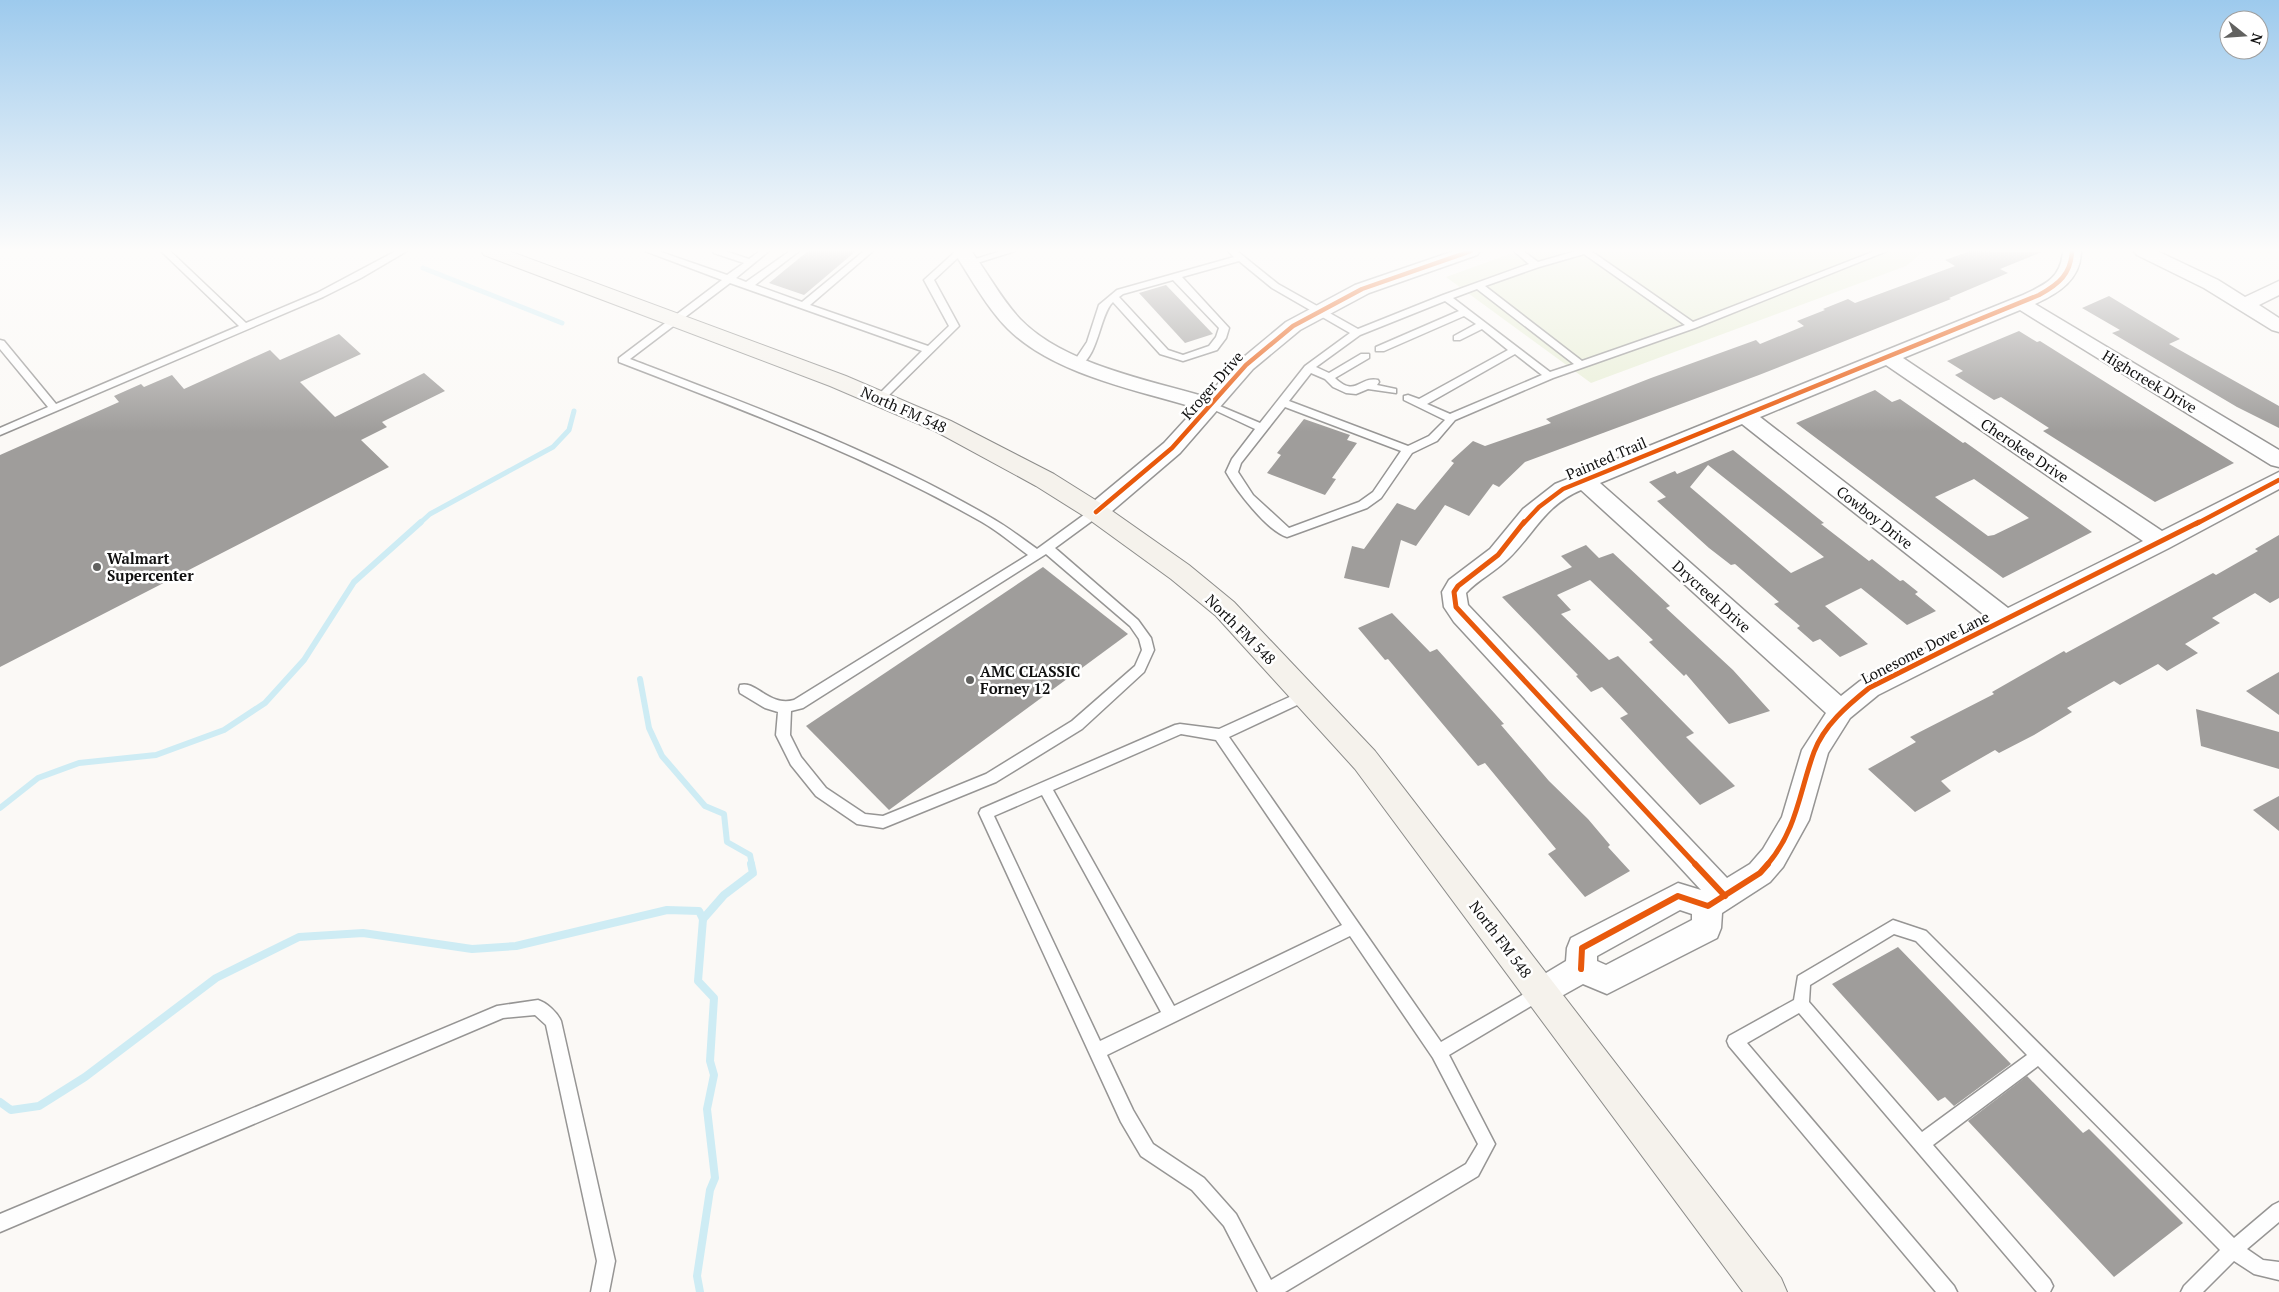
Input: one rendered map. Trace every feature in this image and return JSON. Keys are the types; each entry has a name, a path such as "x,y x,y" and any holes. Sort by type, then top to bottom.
{"main road":[{"name":"North FM 548","path":"653,311 880,398 978,442 1096,512 1180,572 1225,609 1365,760 1767,1292"}],"street":[{"path":"1005,311 1014,324 1038,345 1078,363 1211,406"},
{"name":"Kroger Drive","path":"1096,512 1172,448 1256,354 1317,311"},
{"name":"Painted Trail","path":"1716,901 1456,607 1454,592 1458,585 1497,556 1539,507 1563,489 2001,311"},
{"name":"Highcreek Drive","path":"2035,311 2279,460"},
{"path":"2255,311 2279,326"},
{"name":"Cherokee Drive","path":"1888,358 2161,542"},
{"name":"Cowboy Drive","path":"1744,415 2006,619"},
{"name":"Drycreek Drive","path":"1583,480 1841,711"},
{"name":"Lonesome Dove Lane","path":"1716,901 1760,873 1786,840 1800,805 1815,750 1841,711 1869,688 2161,542 2279,480"},
{"path":"1678,896 1716,901 1706,928 1607,980 1581,969 1582,948 1678,896"},
{"path":"1542,992 1581,969"}],"lane":[{"path":"228,311 245,327"},
{"path":"0,432 280,311"},
{"path":"684,311 623,360 783,422 864,456 987,520 1043,552 1134,623 1145,638 1148,650 1140,669 1077,725 991,778 884,822 862,820 821,792 796,761 783,735 785,709"},
{"path":"818,311 929,350"},
{"path":"880,398 954,326 946,311"},
{"path":"1078,363 1092,342 1102,311"},
{"path":"1127,311 1164,352 1183,358 1213,348 1221,338 1224,328 1208,311"},
{"path":"1321,311 1357,334"},
{"path":"1412,311 1357,334 1309,368 1236,462 1232,472 1237,482 1263,514 1287,533 1363,505 1377,495 1408,450 1429,442 1442,433 1452,418 1580,364 1729,311"},
{"path":"1512,311 1580,364"},
{"path":"1671,311 1692,326"},
{"path":"1380,349 1465,312 1549,376"},
{"path":"1457,338 1482,325"},
{"path":"0,343 55,409"},
{"path":"1419,404 1515,350"},
{"path":"1329,377 1365,356"},
{"path":"1309,368 1329,377 1336,385 1346,390 1356,391 1371,384 1392,391"},
{"path":"1408,398 1440,415 1452,418"},
{"path":"1283,402 1408,450"},
{"path":"1211,406 1262,428"},
{"path":"745,689 773,706 785,709 798,704 1043,552 1096,512"},
{"path":"1220,735 1439,1052 1487,1144 1472,1170 1267,1292 1230,1220 1198,1184 1147,1150 1127,1116 986,813 1180,729 1220,735 1305,696"},
{"path":"1045,788 1171,1015"},
{"path":"1097,1051 1353,927"},
{"path":"2042,1290 1801,1004 1802,981 1893,927 1921,936 2233,1250 2260,1268 2279,1271"},
{"path":"1439,1052 1542,992"},
{"path":"1801,1004 1735,1042 1948,1292"},
{"path":"0,1223 503,1011 538,1006 553,1021 606,1261 600,1292"},
{"path":"1920,1144 2039,1056"},
{"path":"2190,1292 2233,1250 2279,1211"}],"green space":[{"path":"1493,311 1784,311 1591,383"}],"building":[{"path":"1156,311 1191,311 1213,334 1185,343"},
{"path":"1822,311 1920,311 1759,375 1525,462 1499,487 1493,484 1469,516 1445,505 1416,546 1401,540 1389,588 1344,578 1352,546 1364,549 1397,503 1415,510 1454,463 1451,461 1473,441 1485,446 1551,423 1546,419 1756,340 1760,344 1804,326 1797,321"},
{"path":"2088,311 2134,311 2180,339 2169,344 2279,406 2279,428 2237,407 2112,333 2120,330"},
{"path":"2019,331 2037,342 2040,341 2234,463 2155,502 2043,431 2049,428 2001,397 1994,400 1955,375 1963,371 1947,361"},
{"name":"Walmart Supercenter","path":"339,334 361,354 300,382 335,417 424,373 445,391 382,422 387,427 361,440 389,467 0,667 0,455 119,402 114,396 141,384 144,387 172,375 184,389 270,350 280,360"},
{"path":"1875,390 1892,402 1900,399 1963,443 1965,442 2092,532 2003,578 1796,423","holes":["1974,479 2029,518 1988,536 1935,497"]},
{"path":"1304,419 1350,435 1347,440 1357,443 1332,478 1336,479 1325,495 1267,473 1281,455 1277,453"},
{"path":"1733,450 1824,523 1821,524 1869,561 1872,559 1900,581 1903,580 1918,592 1915,594 1936,611 1907,625 1861,588 1825,606 1868,644 1840,657 1820,639 1813,642 1797,628 1800,626 1774,604 1779,602 1735,564 1731,565 1709,548 1657,501 1666,497 1649,482 1675,471 1677,474","holes":["1708,465 1824,557 1791,573 1690,487"]},
{"path":"2279,535 2279,598 2270,603 2255,593 2212,618 2220,623 2185,644 2198,653 2167,671 2158,664 2120,685 2114,681 2067,708 2072,712 2034,735 1999,753 1995,750 1941,781 1951,791 1915,812 1868,769 1916,742 1910,737 1994,694 1992,692 2064,651 2066,653 2213,573 2216,575 2258,551 2255,549"},
{"path":"1586,545 1599,558 1613,553 1670,606 1666,608 1733,670 1770,711 1729,724 1686,674 1684,676 1649,642 1653,640 1590,580 1557,595 1571,610 1561,614 1609,660 1618,656 1694,733 1686,737 1735,786 1700,805 1620,718 1628,714 1602,687 1591,692 1576,676 1578,675 1502,597 1572,567 1561,556"},
{"name":"AMC CLASSIC Forney 12","path":"1043,567 1128,634 889,810 806,726"},
{"path":"1392,613 1430,652 1437,649 1504,724 1501,725 1549,781 1588,819 1610,845 1608,847 1630,871 1585,897 1548,854 1556,849 1485,763 1478,766 1388,659 1385,660 1358,628"},
{"path":"2279,672 2279,715 2246,691"},
{"path":"2196,709 2279,732 2279,769 2201,746"},
{"path":"2279,796 2279,831 2253,810"},
{"path":"1898,947 2011,1064 1954,1106 1945,1097 1938,1101 1832,984"},
{"path":"2027,1076 2083,1133 2089,1129 2183,1223 2114,1277 1968,1121"}],"waterway":[{"path":"532,311 562,323"},
{"path":"419,524 430,514 553,447 569,430 574,411"},
{"path":"0,808 38,778 79,763 156,755 224,730 265,703 304,660 354,582 421,522"},
{"path":"640,679 649,728 662,756 705,806 724,814 727,842 750,855 752,865"},
{"path":"703,919 724,895 753,873 751,864"},
{"path":"0,1102 11,1110 39,1106 85,1077 216,978 299,937 363,933 472,949 516,946 667,910 699,911 703,919"},
{"path":"700,1292 697,1276 710,1190 715,1178 707,1109 714,1075 710,1061 714,998 698,981 703,919"}],"cycle path":[{"path":"1096,512 1172,448 1246,365 1293,326 1320,311"},
{"path":"1725,896 1463,616 1456,607 1454,592 1463,581 1502,551 1535,511 1563,489 2001,311"},
{"path":"1581,969 1582,948 1678,896 1708,906 1760,873 1773,858 1795,820 1815,750 1841,711 1869,688 2161,542 2279,480"}],"place":[{"name":"Walmart Supercenter","path":"97,567"},
{"name":"AMC CLASSIC Forney 12","path":"970,680"}]}
